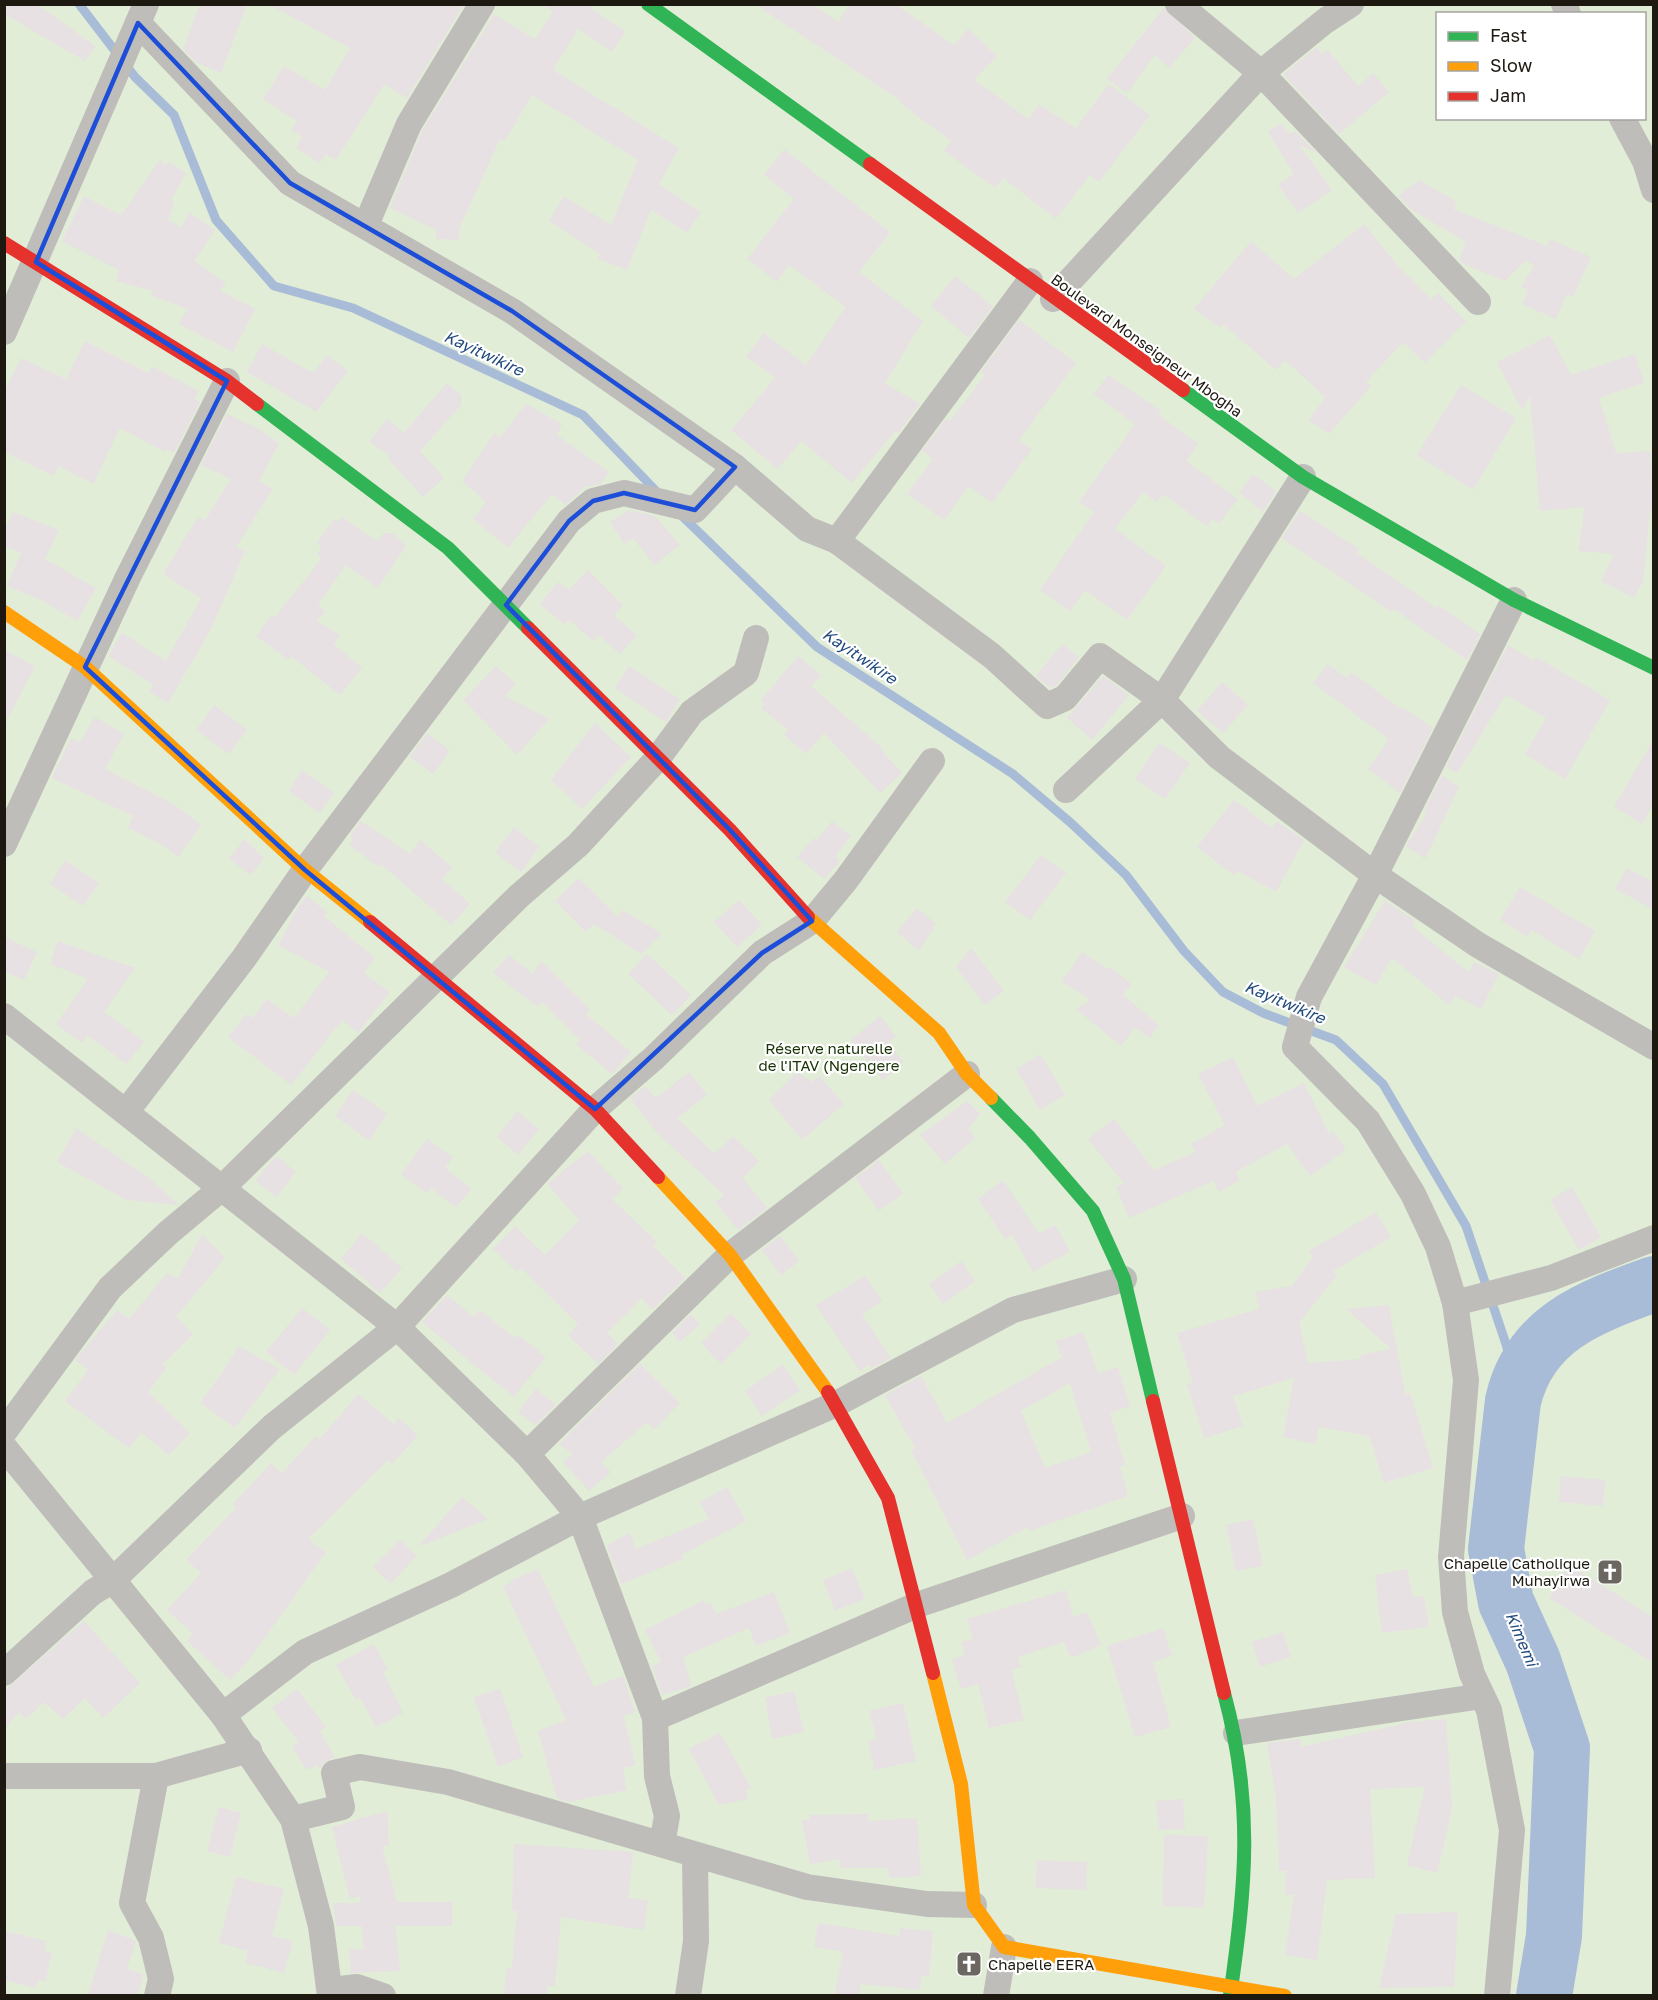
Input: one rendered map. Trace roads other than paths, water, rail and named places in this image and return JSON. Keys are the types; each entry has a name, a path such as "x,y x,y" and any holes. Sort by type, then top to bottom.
{"street":[{"path":"366,225 409,124 482,4"},
{"name":"Boulevard Monseigneur Mbogha","path":"648,4 1053,299 1303,477 1514,600 1653,669"},
{"path":"1178,4 1260,73 1478,302"},
{"path":"1053,299 1260,73 1325,21 1351,4"},
{"path":"4,332 95,128 138,21 290,183 512,311 735,467 807,530 837,541 992,656 1047,706 1065,698 1100,656 1162,700 1219,757 1375,875 1478,945 1653,1047"},
{"path":"1623,120 1649,162 1653,190"},
{"path":"4,243 227,381 448,548 730,830 812,921 939,1033 967,1074 1030,1138 1093,1211 1124,1279 1224,1693 1236,1733 1246,1814 1245,1890 1231,1991"},
{"path":"837,541 1030,281"},
{"path":"4,844 85,667 227,381"},
{"path":"126,1112 244,958 305,870 569,521 593,501 624,493 695,510 735,467"},
{"path":"1066,790 1162,700 1303,477"},
{"path":"1497,1995 1512,1830 1489,1710 1472,1674 1455,1612 1451,1557 1466,1380 1455,1303 1438,1246 1413,1194 1368,1121 1295,1047 1309,997 1375,875 1514,600"},
{"path":"4,612 85,667 305,870 437,976 595,1109 730,1255 836,1404 888,1498 961,1784 974,1905 1004,1947 1231,1991 1286,1995"},
{"path":"4,1431 110,1288 168,1233 224,1187 519,896 578,845 658,758 692,712 746,673 756,638"},
{"path":"4,1673 93,1592 113,1580 272,1427 397,1327 595,1109 654,1058 762,953 812,921 846,880 932,761"},
{"path":"4,1016 224,1187 397,1327 527,1454 580,1517 655,1718 657,1776 667,1815 662,1845"},
{"path":"527,1454 730,1255 967,1074"},
{"path":"1455,1303 1551,1278 1653,1238"},
{"path":"223,1715 305,1652 451,1585 580,1517 836,1404 1013,1310 1124,1279"},
{"path":"4,1447 223,1715 249,1750 293,1819 321,1926 330,1993 357,1987 383,1995"},
{"path":"655,1718 917,1605 1182,1516"},
{"path":"1236,1733 1482,1696"},
{"path":"4,1776 156,1776 249,1750"},
{"path":"293,1819 342,1807 334,1773 360,1767 448,1782 807,1887 927,1904 974,1905"},
{"path":"156,1776 132,1903 151,1938 161,1979 157,1995"},
{"path":"688,1995 696,1941 696,1855"},
{"path":"996,1995 1004,1947"}],"waterway":[{"name":"Kayitwikire","path":"79,4 135,77 174,115 216,220 274,286 353,308 583,415 659,494"},
{"name":"Kayitwikire","path":"680,514 817,647 1013,774 1071,823 1126,875 1184,951 1223,992 1263,1013 1336,1040 1383,1084 1466,1226 1506,1344 1517,1385"},
{"name":"Kimemi","path":"1544,1996 1554,1936 1562,1748 1533,1661 1506,1602 1496,1549 1513,1401 1521,1376 1533,1355 1548,1338 1586,1312 1654,1284"}],"place":[{"name":"Chapelle Catholique Muhayirwa","path":"1610,1572"},
{"name":"Chapelle EERA","path":"969,1964"}],"park label":[{"name":"Réserve naturelle de l'ITAV (Ngengere","path":"829,1056"}]}
